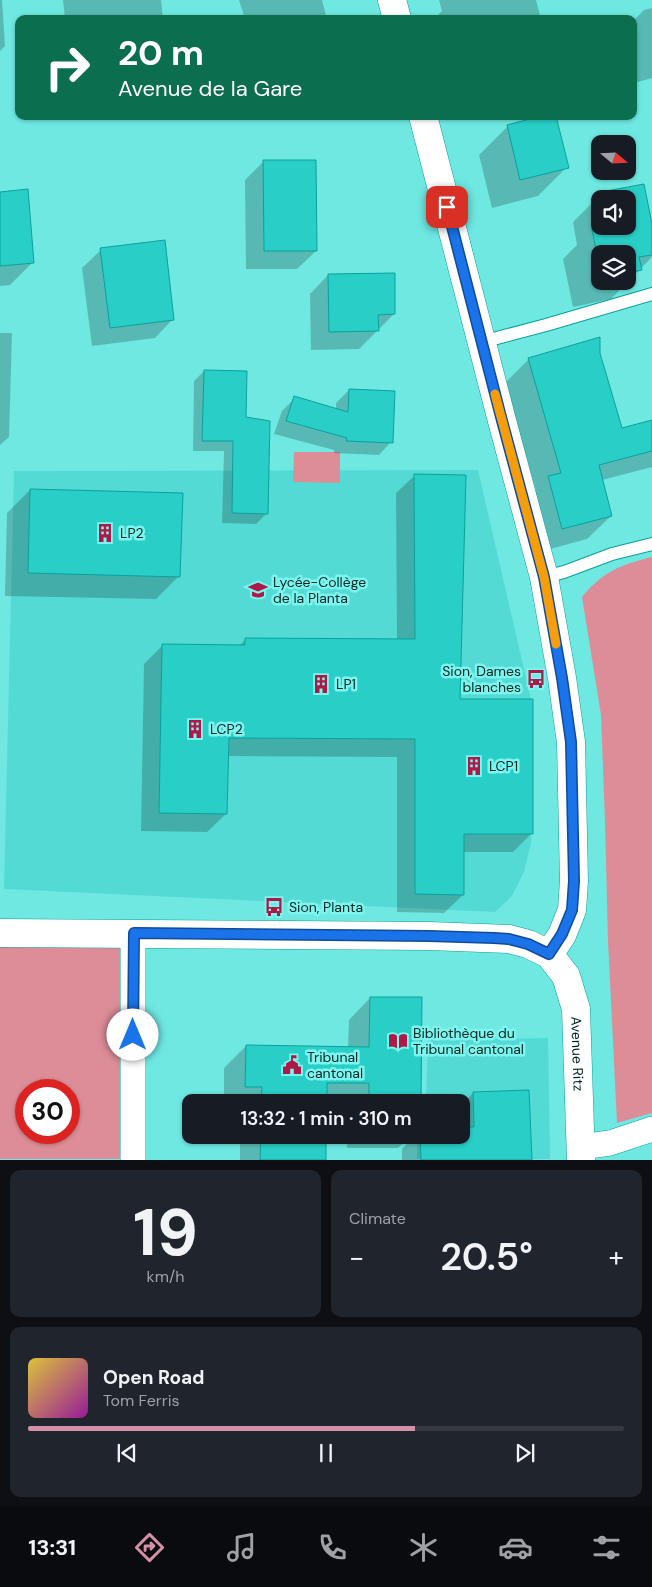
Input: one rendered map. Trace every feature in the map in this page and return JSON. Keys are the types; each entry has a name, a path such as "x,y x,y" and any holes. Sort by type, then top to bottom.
{"street":[{"path":"392,0 396,15"},
{"path":"0,933 486,938 509,939 528,944 549,954 562,934 572,910 574,881 571,742 562,678 544,577 424,120"},
{"path":"133,1160 134,933"},
{"name":"Avenue Ritz","path":"549,954 566,976 576,1009 581,1153"},
{"path":"581,1153 652,1129"}],"lane":[{"path":"482,342 652,294"},
{"path":"544,577 564,572 612,554 652,544"}],"shaded area":[{"path":"294,452 340,452 340,483 293,482"},
{"name":"Lycée-Collège de la Planta","path":"478,470 533,708 531,843 524,872 512,896 495,912 4,889 14,471"},
{"path":"652,557 652,1113 617,1123 608,941 601,715 582,597 597,581 613,570"},
{"path":"133,933 133,1159 0,1159 0,934"},
{"path":"548,1038 550,1159 417,1159 417,1144 470,1144 470,1094 426,1094 428,1040"}],"building":[{"path":"526,120 557,120 569,168 520,180 507,125"},
{"path":"263,160 316,160 317,251 264,251"},
{"path":"644,184 652,224 652,255 639,257 642,270 636,271 636,245 595,245 593,235 636,235 636,190 612,190"},
{"path":"28,189 34,263 0,266 0,192"},
{"path":"165,240 174,320 110,328 100,248"},
{"path":"395,273 395,314 378,315 379,331 329,332 328,274"},
{"path":"600,337 600,353 622,428 652,420 652,451 599,465 612,516 562,529 548,476 561,473 528,358"},
{"path":"204,370 247,371 246,417 270,421 268,514 232,513 233,441 202,441"},
{"path":"349,389 395,391 393,443 346,441 347,438 286,421 294,396 348,412"},
{"path":"414,474 466,475 460,699 533,699 533,834 464,834 464,895 415,894 415,739 229,738 227,814 159,813 162,644 245,645 245,638 415,639"},
{"name":"LP2","path":"30,489 183,493 180,577 28,573"},
{"path":"370,997 422,997 421,1094 369,1094 369,1083 327,1083 327,1094 262,1094 262,1087 245,1087 246,1045 369,1047"},
{"path":"529,1090 532,1160 421,1160 420,1144 470,1144 470,1127 474,1127 473,1092"},
{"path":"261,1144 326,1144 326,1160 260,1160"}],"slow traffic":[{"path":"495,394 544,577 556,644"}],"place":[{"name":"LP2","path":"105,533"},
{"name":"Lycée-Collège de la Planta","path":"258,590"},
{"name":"Sion, Dames blanches","path":"536,679"},
{"name":"LP1","path":"321,684"},
{"name":"LCP2","path":"195,729"},
{"name":"LCP1","path":"474,766"},
{"name":"Sion, Planta","path":"274,907"},
{"name":"Bibliothèque du Tribunal cantonal","path":"398,1041"},
{"name":"Tribunal cantonal","path":"292,1065"}],"route":[{"path":"133,1035 134,933 494,938 509,939 528,944 549,954 562,934 572,910 574,881 571,742 562,678 544,577 447,207"}]}
